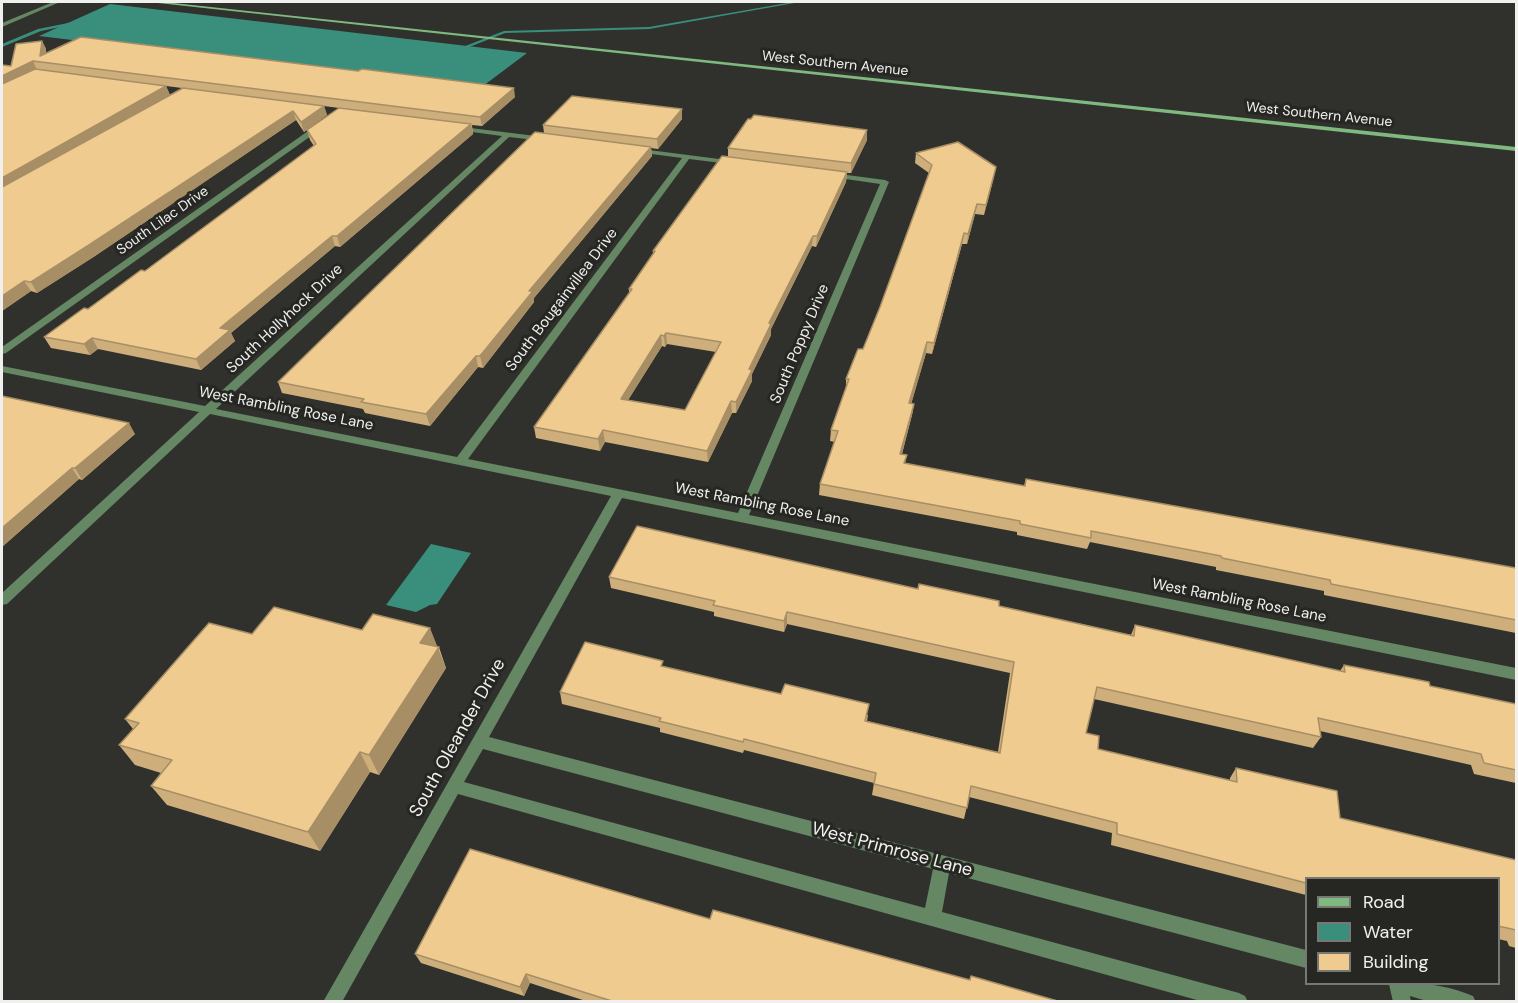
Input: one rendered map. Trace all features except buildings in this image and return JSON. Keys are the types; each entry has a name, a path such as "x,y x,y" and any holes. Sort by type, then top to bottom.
{"main road":[{"name":"West Southern Avenue","path":"152,2 1516,149"}],"street":[{"path":"2,25 57,2"},
{"name":"South Lilac Drive","path":"2,351 330,120"},
{"path":"452,127 556,140"},
{"name":"South Hollyhock Drive","path":"2,600 508,134"},
{"path":"627,149 745,164"},
{"name":"South Bougainvillea Drive","path":"460,461 687,157"},
{"name":"South Poppy Drive","path":"742,518 885,182 827,175"},
{"name":"West Rambling Rose Lane","path":"2,369 1516,674"},
{"name":"South Oleander Drive","path":"332,1002 619,493"},
{"name":"West Primrose Lane","path":"478,741 1305,959"},
{"path":"453,786 1239,1002"},
{"path":"932,918 942,863"},
{"path":"1398,985 1402,1002"},
{"path":"1402,985 1467,1002"}],"water":[{"path":"110,4 527,53 479,89 39,36"},
{"path":"431,544 471,553 437,604 416,612 386,605"}],"waterway":[{"path":"457,50 504,32 649,28 798,2"},
{"path":"2,46 40,30 73,23"}]}
